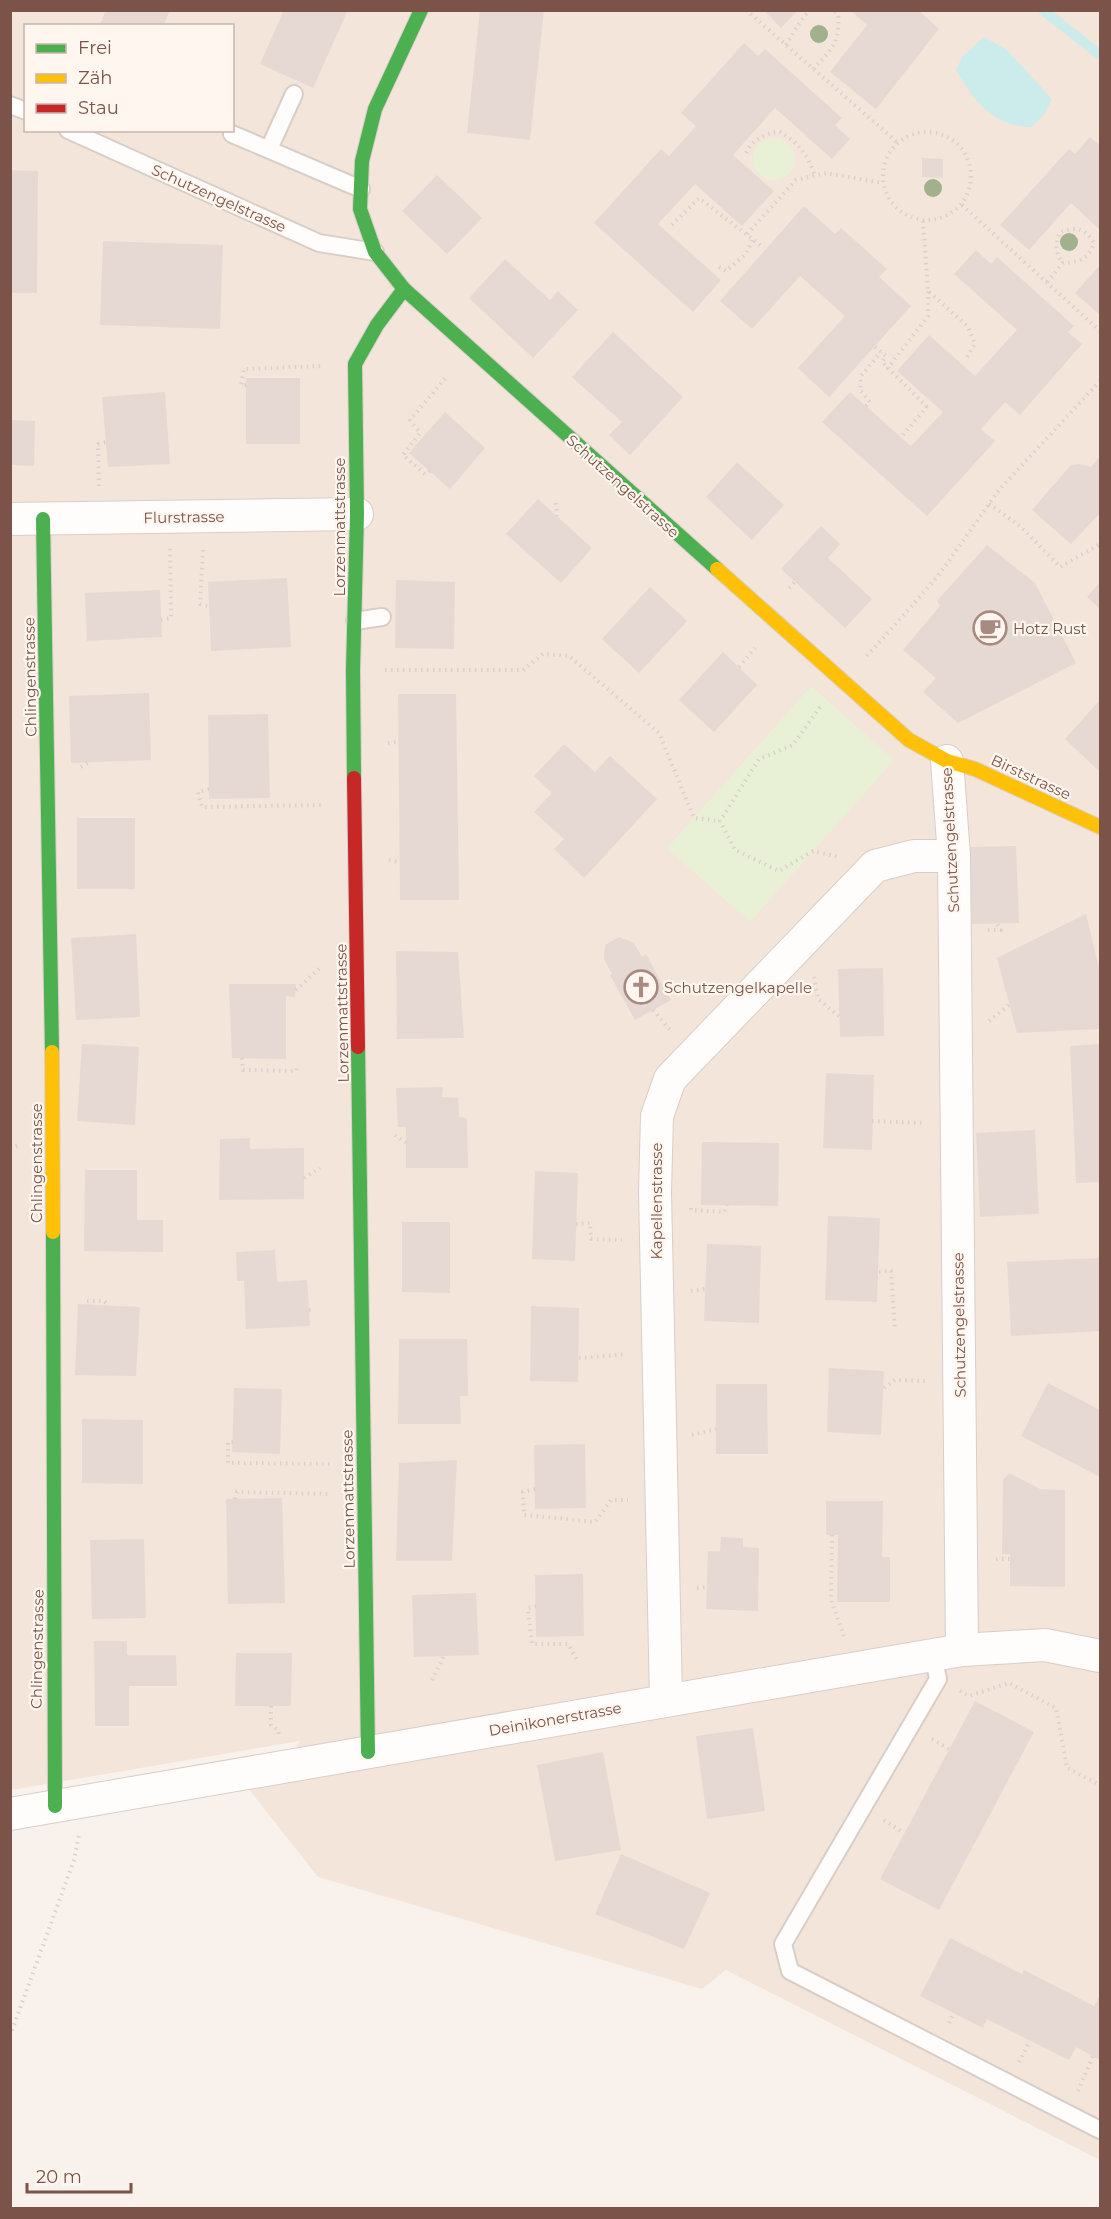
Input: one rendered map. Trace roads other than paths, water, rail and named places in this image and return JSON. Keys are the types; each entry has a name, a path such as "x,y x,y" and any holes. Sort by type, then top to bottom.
{"street":[{"name":"Schutzengelstrasse","path":"421,10 375,110 362,161 360,209 375,252 404,289 909,740 947,761 954,856 945,1661"},
{"name":"Lorzenmattstrasse","path":"368,1752 353,670 357,514 355,364 377,325 404,289"},
{"name":"Flurstrasse","path":"10,519 357,514"},
{"name":"Chlingenstrasse","path":"43,519 51,925 55,1806"},
{"name":"Birststrasse","path":"947,761 975,769 1101,827"},
{"name":"Kapellenstrasse","path":"666,1700 655,1192 657,1116 670,1080 875,866 914,856 954,856"},
{"name":"Deinikonerstrasse","path":"10,1814 666,1700 1045,1645 1101,1656"}],"lane":[{"path":"269,149 294,94"},
{"name":"Schutzengelstrasse","path":"72,132 319,243 375,252"},
{"path":"232,134 360,189"},
{"path":"355,621 382,617"},
{"path":"945,1661 783,1944 790,1971 1101,2130"}],"water":[{"path":"984,37 1006,49 1052,99 1044,115 1031,127 1018,126 995,117 978,102 956,70 962,57"}],"waterway":[{"path":"1043,10 1100,55"}],"place":[{"name":"Hotz Rust","path":"990,628"},
{"name":"Schutzengelkapelle","path":"641,987"}]}
